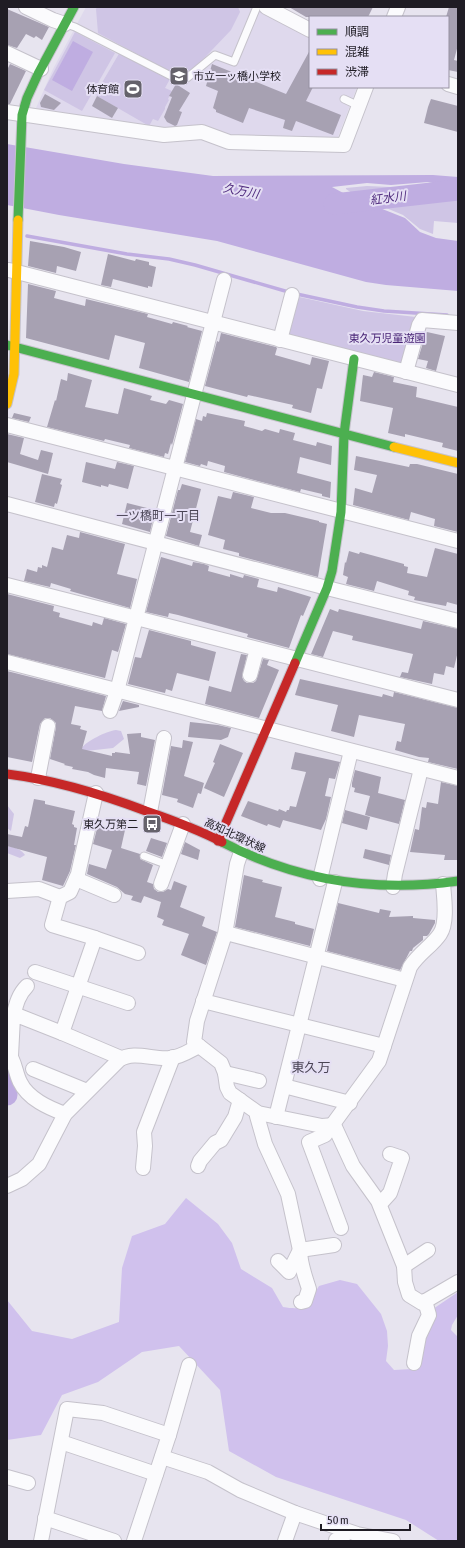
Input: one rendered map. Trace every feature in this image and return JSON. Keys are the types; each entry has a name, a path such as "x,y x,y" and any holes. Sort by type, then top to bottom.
{"street":[{"path":"26,7 65,24"},
{"path":"7,404 14,374 11,346 12,271 18,215 22,115 27,98 74,7"},
{"path":"261,8 309,30"},
{"path":"7,53 41,69"},
{"path":"7,112 164,135 202,132 229,142 344,145 366,88"},
{"path":"12,271 458,385"},
{"path":"110,711 117,691 224,280"},
{"path":"280,340 292,295"},
{"path":"406,372 419,324 422,320 458,323"},
{"path":"11,346 458,463"},
{"path":"218,841 327,588 332,571 341,512 344,434 354,359"},
{"path":"7,425 458,541"},
{"path":"7,504 458,621"},
{"path":"7,585 458,700"},
{"path":"250,675 257,649"},
{"path":"7,662 458,778"},
{"path":"38,778 48,726"},
{"path":"150,812 164,738"},
{"path":"320,879 351,751"},
{"path":"393,887 421,769"},
{"name":"高知北環状線","path":"7,774 38,778 124,801 183,824 241,852 270,864 320,879 334,882 393,887 411,887 458,881"},
{"path":"7,891 39,889 60,897 70,892 76,879 96,793"},
{"path":"161,884 183,824"},
{"path":"241,852 226,933 197,1021 194,1042 221,1063 226,1073 227,1087 230,1093 258,1112 322,1126 334,1125"},
{"path":"76,879 114,895"},
{"path":"276,1117 317,956 334,882"},
{"path":"341,1228 309,1142 325,1135 334,1125 379,1061 405,980 414,961 440,935 443,928 445,901 443,884"},
{"path":"60,897 52,925 138,953"},
{"path":"226,933 405,980"},
{"path":"62,1033 95,938"},
{"path":"35,972 128,1003"},
{"path":"28,986 22,992 16,1004 9,1054 20,1083 28,1093 49,1108 65,1114"},
{"path":"203,1001 384,1046"},
{"path":"13,1017 19,1016 121,1058"},
{"path":"7,1186 22,1179 39,1164 65,1114 121,1058 130,1055 181,1056 199,1046"},
{"path":"143,1168 145,1146 144,1132 173,1057"},
{"path":"33,1069 87,1091"},
{"path":"226,1073 259,1081"},
{"path":"284,1086 350,1103"},
{"path":"198,1166 200,1161 215,1143 221,1140 235,1117 240,1100"},
{"path":"258,1112 257,1116 265,1144 288,1194 300,1250 300,1258 309,1289 305,1301 301,1302"},
{"path":"334,1125 353,1166 380,1204 404,1266 405,1282 409,1295 422,1302 458,1282"},
{"path":"380,1204 390,1193 402,1158 390,1154"},
{"path":"300,1250 334,1245"},
{"path":"278,1261 289,1272 300,1250"},
{"path":"404,1266 428,1250"},
{"path":"414,1363 419,1336 430,1314 425,1301"},
{"path":"134,1541 169,1435 189,1365"},
{"path":"41,1541 67,1409 103,1413 169,1435"},
{"path":"61,1442 156,1474"},
{"path":"162,1457 208,1472 240,1490 295,1513 357,1534 393,1541"},
{"path":"7,1477 28,1483"},
{"path":"285,1541 295,1513"},
{"path":"45,1518 114,1541"},
{"path":"336,1541 342,1541"}],"lane":[{"path":"65,24 75,27 181,80 187,78 215,55 234,62 261,8"},
{"path":"344,99 359,106"},
{"path":"144,856 168,865"}],"shaded area":[{"name":"市立一ッ橋小学校","path":"86,7 253,7 309,37 309,88 357,88 338,137 333,141 265,140 175,131 64,114 36,108 53,69"},
{"path":"186,1198 218,1224 232,1243 241,1269 272,1288 283,1307 297,1308 306,1305 319,1286 340,1280 357,1284 381,1314 387,1331 388,1346 386,1361 394,1370 412,1369 433,1309 458,1292 458,1315 452,1325 451,1330 458,1337 458,1541 439,1541 406,1520 276,1477 229,1451 220,1390 179,1346 142,1352 98,1382 62,1395 41,1435 7,1440 7,1300 32,1331 72,1339 119,1322 122,1268 132,1236 165,1224"}],"green space":[{"path":"97,7 238,7 240,12 231,30 191,72 178,76 98,33"},
{"path":"75,32 115,53 82,111 44,90"},
{"name":"体育館","path":"120,52 170,79 165,88 172,91 165,109 158,121 153,119 149,126 97,96 96,93"},
{"path":"367,186 413,188 427,187 458,191 458,223 434,221 433,234 420,229 403,215 355,195 346,189"},
{"name":"東久万児童遊園","path":"295,296 363,311 416,317 404,362 400,365 289,336 286,331"},
{"path":"116,730 121,731 124,739 113,748 86,751 77,758 80,750 87,743 102,734"},
{"path":"7,805 14,814 11,831 7,828"},
{"path":"7,846 21,851 25,855 20,858 7,853"}],"water":[{"path":"73,41 93,52 72,91 52,80"},
{"name":"久万川","path":"7,144 124,164 213,176 433,175 458,177 458,188 428,182 391,185 367,183 332,187 347,195 405,218 420,232 436,238 458,241 458,291 366,282 217,241 7,205"}],"building":[{"path":"289,7 373,7 368,16 306,17"},
{"path":"449,7 458,7 458,45 454,60 458,61 458,72 449,70 449,16 446,16"},
{"path":"7,9 49,27 42,40 36,36 34,38 26,34 17,48 7,45"},
{"path":"309,52 309,88 312,88 306,101 341,115 333,135 296,121 292,131 283,128 285,120 249,108 243,123 216,112 213,108 218,91 206,86 212,64 286,94"},
{"path":"10,64 26,71 10,104 7,104 7,70"},
{"path":"176,84 190,93 179,111 182,112 177,125 175,126 167,122 164,117 172,97 169,96"},
{"path":"45,94 61,103 54,110 41,107 40,103"},
{"path":"97,96 118,108 112,118 92,106"},
{"path":"431,99 458,106 458,132 424,123"},
{"path":"30,241 64,247 81,252 76,271 57,266 56,273 28,266"},
{"path":"108,254 135,261 136,259 149,262 149,265 156,267 152,287 148,286 148,288 113,279 111,287 101,285"},
{"path":"28,284 56,291 54,298 85,306 86,299 148,314 147,317 172,324 173,322 202,331 189,382 139,368 145,343 115,335 109,360 26,338"},
{"path":"427,332 445,336 436,371 426,368 428,361 418,359"},
{"path":"221,333 276,347 275,355 310,365 312,357 329,361 322,389 317,388 311,413 292,408 293,405 248,395 247,397 205,386 217,341 219,342"},
{"path":"374,372 394,377 393,382 417,387 416,397 458,407 458,451 442,447 443,443 405,434 405,437 388,433 393,408 360,401 363,375 372,377"},
{"path":"68,373 92,380 85,407 118,414 124,388 152,396 150,400 166,404 169,400 183,404 172,445 171,443 168,454 165,453 164,457 129,448 130,445 105,439 104,441 47,427 55,400 56,401 61,379 67,381"},
{"path":"14,413 31,417 29,422 12,418"},
{"path":"207,413 245,421 244,426 262,431 265,429 279,433 280,429 295,433 293,440 316,446 317,442 332,446 331,465 300,457 297,473 331,482 330,498 322,496 322,494 301,489 300,492 224,472 225,466 208,461 207,466 201,464 200,466 185,462 196,419 202,421 203,416 206,417"},
{"path":"7,434 24,438 20,454 38,460 41,450 53,453 48,474 7,462"},
{"path":"356,456 409,467 410,464 417,464 458,474 458,532 434,526 435,519 411,512 409,520 353,505 355,488 372,493 377,475 354,470"},
{"path":"86,462 115,469 117,462 134,466 128,489 109,484 108,487 101,485 101,487 82,482"},
{"path":"42,474 62,479 57,504 55,503 54,507 35,502"},
{"path":"182,484 201,489 190,532 202,535 199,546 166,536 178,490 180,490"},
{"path":"233,492 254,497 251,508 271,513 285,513 327,524 318,577 239,556 239,553 223,549 225,540 208,535 218,496 231,499"},
{"path":"127,503 155,510 150,532 122,524"},
{"path":"80,532 125,544 117,574 137,579 130,608 70,591 71,589 51,583 50,587 24,581 27,569 37,572 38,567 42,568 42,565 47,567 52,547 63,550 67,535 79,538"},
{"path":"435,548 458,554 458,605 447,602 446,606 414,600 415,597 408,595 409,591 377,581 374,591 346,584 348,577 343,575 345,562 346,563 349,551 359,554 360,552 404,564 404,566 408,567 407,573 427,577"},
{"path":"161,557 192,566 193,562 204,564 209,566 208,571 230,577 230,574 243,578 244,575 259,579 257,587 277,592 278,587 311,597 303,616 301,615 289,648 247,637 248,634 178,615 169,613 168,617 146,612"},
{"path":"7,594 54,606 53,611 60,613 59,617 92,626 93,622 102,625 104,618 126,624 118,652 112,650 105,678 7,654"},
{"path":"330,609 338,612 339,609 421,629 423,621 458,629 458,651 454,668 446,666 444,675 434,673 432,684 400,677 402,672 408,673 413,654 352,640 353,636 333,631 323,657 311,654"},
{"path":"149,630 191,641 191,645 216,652 209,681 177,673 172,691 166,689 165,693 128,684 135,657 141,658"},
{"path":"241,654 247,655 242,677 247,683 253,683 256,681 263,659 269,660 267,665 279,670 259,718 205,704 209,686 231,692"},
{"path":"7,671 106,696 102,711 75,706 71,724 81,726 80,729 87,731 82,749 112,756 112,753 115,752 130,754 127,734 141,733 141,737 155,740 146,786 137,784 139,772 106,768 105,778 88,772 72,769 73,767 50,759 56,723 50,718 45,718 40,724 32,762 7,757"},
{"path":"300,679 382,697 383,694 393,697 394,692 458,708 458,769 428,762 429,758 419,757 395,750 397,741 401,742 405,724 359,715 354,737 331,731 338,705 295,695"},
{"path":"123,701 139,705 139,707 119,711"},
{"path":"190,722 231,728 228,737 221,740 188,737"},
{"path":"183,740 193,742 184,776 204,783 201,794 198,793 193,808 177,802 178,799 162,795 171,746 182,748"},
{"path":"220,744 243,753 224,797 204,788 215,763 213,762"},
{"path":"295,752 340,762 335,779 329,778 325,796 331,797 326,819 321,830 283,820 280,828 268,824 267,826 241,816 248,801 278,811 279,809 286,812 289,810 290,806 296,807 306,772 291,769"},
{"path":"355,770 381,777 378,793 405,800 399,824 365,815 370,796 354,792 355,788 352,787 352,783"},
{"path":"441,782 458,786 458,860 444,860 445,855 410,852 415,829 419,830 422,807 426,808 427,802 438,804"},
{"path":"34,799 45,801 45,804 75,811 72,824 77,828 74,845 76,845 70,871 63,886 42,880 47,857 7,846 7,834 22,837 25,826 28,827"},
{"path":"345,810 370,817 367,830 342,823"},
{"path":"98,825 125,830 121,848 140,854 140,859 153,865 147,882 153,884 154,889 158,892 163,892 168,889 171,890 174,881 187,886 180,907 205,917 202,926 217,932 206,965 181,955 189,934 162,925 164,920 157,917 161,902 144,896 141,903 131,900 133,896 125,894 117,887 87,874 89,864 106,869 112,850 93,844"},
{"path":"151,838 167,843 162,857 146,851"},
{"path":"185,842 200,850 198,860 181,854"},
{"path":"365,849 391,855 389,865 363,858"},
{"path":"244,875 263,880 262,882 282,887 275,917 314,929 310,946 235,927"},
{"path":"338,903 379,913 380,909 391,911 389,917 413,916 413,918 435,920 435,923 429,934 427,936 423,936 423,940 413,948 412,951 410,951 400,970 327,951"}],"waterway":[{"name":"紅水川","path":"334,204 458,190"},
{"path":"27,236 127,254 169,259 292,293 357,307 384,311 447,315"},
{"path":"7,1078 7,1095"}],"traffic: fast":[{"path":"18,220 22,115 27,98 38,74 74,7"},
{"path":"7,345 394,447"},
{"path":"295,663 327,588 332,571 341,512 344,434 354,359"},
{"path":"222,842 279,866 307,875 337,881 396,885 458,881"}],"traffic: slow":[{"path":"7,404 14,374 18,220"},
{"path":"394,447 458,463"}],"traffic: jam":[{"path":"218,841 295,663"},
{"path":"7,774 43,780 95,793 175,821 222,842"}],"place":[{"name":"市立一ッ橋小学校","path":"179,76"},
{"name":"体育館","path":"133,89"},
{"name":"東久万第二","path":"152,824"}],"district":[{"name":"一ツ橋町一丁目","path":"158,516"},
{"name":"東久万","path":"311,1067"}]}
